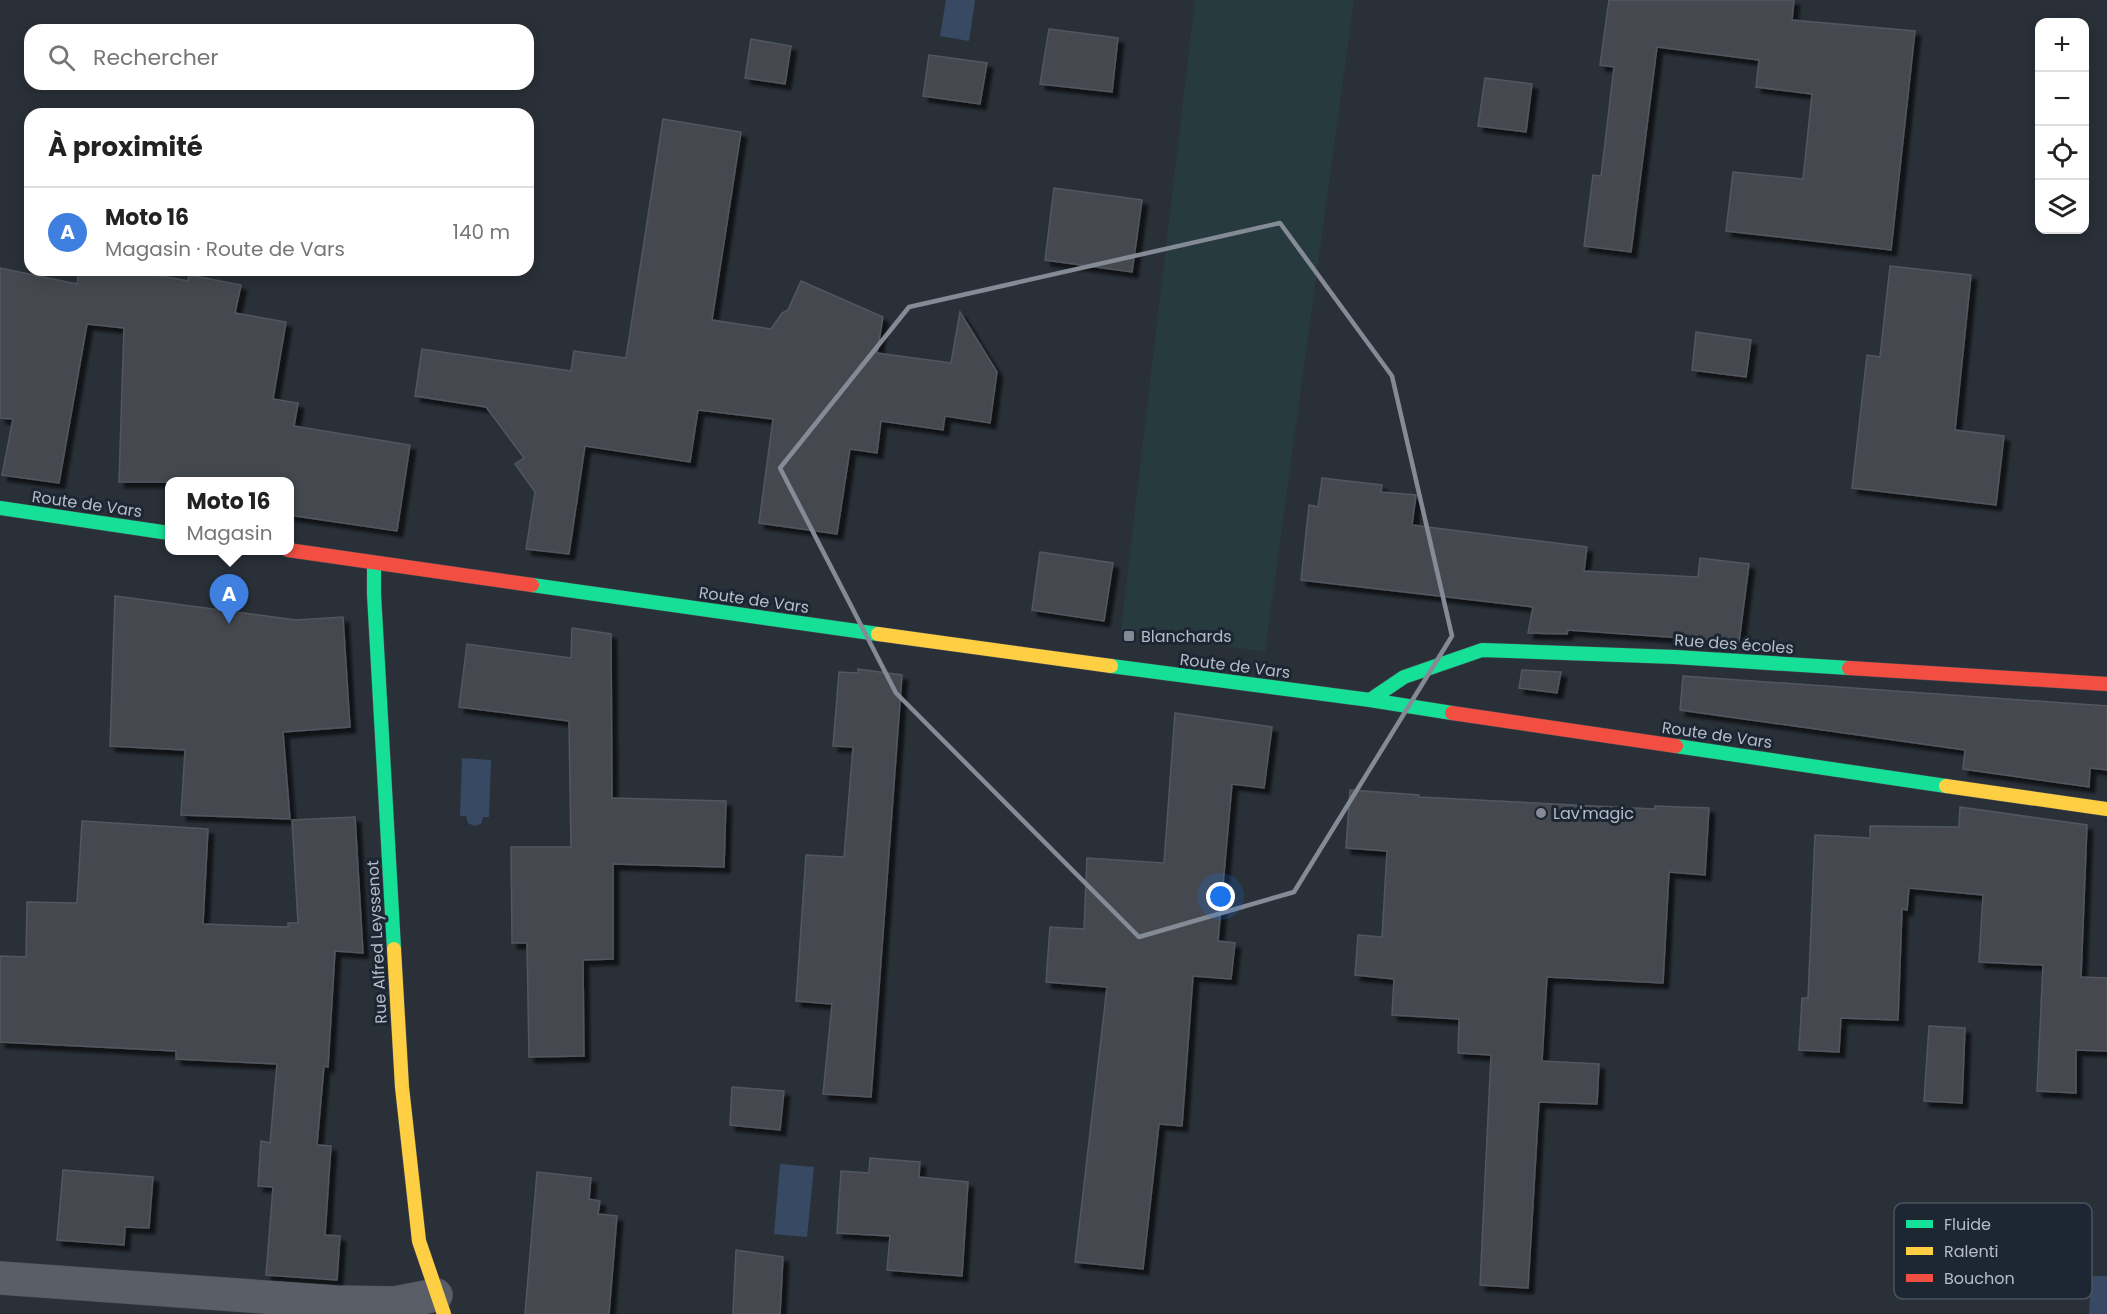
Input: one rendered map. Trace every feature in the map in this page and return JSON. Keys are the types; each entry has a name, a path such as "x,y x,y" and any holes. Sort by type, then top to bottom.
{"main road":[{"name":"Route de Vars","path":"0,508 165,532"},
{"name":"Route de Vars","path":"294,551 1061,660 1370,700 2107,809"},
{"name":"Rue Alfred Leyssenot","path":"374,563 374,606 402,1087 419,1241 440,1305"},
{"name":"Rue des écoles","path":"1370,700 1404,677 1482,650 1675,657 2107,684"}],"street":[{"path":"0,1278 335,1302 440,1305"}],"highlighted area":[{"path":"1280,223 1392,376 1452,636 1294,892 1139,937 896,693 780,468 909,307"}],"green space":[{"path":"1195,0 1354,0 1265,652 1121,630"}],"water":[{"path":"946,0 975,0 969,41 940,36"},
{"path":"462,758 491,760 489,817 483,817 481,824 474,826 468,823 466,816 460,816"},
{"path":"780,1164 814,1167 807,1237 774,1234"},
{"path":"2092,1276 2107,1276 2107,1314 2089,1314 2090,1299 2092,1299"}],"building":[{"path":"1609,0 1794,0 1792,20 1915,31 1891,250 1726,231 1733,172 1803,179 1812,94 1756,87 1759,60 1657,47 1631,252 1584,246 1593,175 1601,176 1614,67 1600,65"},
{"path":"1049,29 1118,38 1112,92 1040,84"},
{"path":"751,39 791,46 785,84 745,78"},
{"path":"929,55 987,63 980,104 923,96"},
{"path":"1485,78 1532,84 1526,132 1478,126"},
{"path":"663,119 741,132 712,320 771,329 782,313 788,310 801,281 883,317 877,353 951,363 960,312 997,372 990,423 945,416 943,430 881,421 877,453 850,449 837,534 759,523 773,419 698,410 690,462 585,446 569,554 526,549 535,492 515,464 524,458 486,407 415,396 422,349 571,371 574,351 626,358"},
{"path":"1054,188 1142,200 1132,272 1045,260"},
{"path":"1890,266 1971,275 1955,430 2004,436 1996,505 1852,488 1867,355 1880,357"},
{"path":"0,268 24,273 24,276 38,276 77,284 78,276 162,276 188,281 189,276 194,276 241,285 235,313 286,322 273,399 298,403 294,426 410,445 397,531 294,516 294,477 165,477 165,482 119,482 124,328 87,324 59,483 2,475 13,419 0,418"},
{"path":"1696,332 1751,340 1746,377 1692,370"},
{"path":"1322,478 1382,485 1381,492 1416,495 1412,525 1587,547 1584,571 1698,577 1700,558 1749,564 1739,642 1568,630 1567,634 1528,633 1533,607 1301,580 1309,505 1318,507"},
{"path":"1040,552 1113,563 1104,621 1032,610"},
{"path":"115,596 296,620 343,617 350,727 283,732 290,819 181,815 185,750 110,746"},
{"path":"572,628 611,634 612,798 726,801 724,867 613,864 613,959 583,960 584,1056 529,1057 527,943 512,943 511,847 571,847 569,721 459,707 467,644 571,658"},
{"path":"858,669 902,675 871,1097 823,1094 832,1004 796,1001 806,855 844,857 853,747 833,746 839,672 858,673"},
{"path":"1522,670 1561,672 1557,693 1519,688"},
{"path":"1683,676 2107,706 2107,770 2090,768 2089,787 1963,769 1965,750 1680,710"},
{"path":"1175,713 1272,727 1264,788 1232,784 1218,941 1235,943 1231,979 1193,976 1182,1126 1159,1124 1143,1269 1075,1262 1107,987 1046,982 1050,927 1084,929 1087,858 1164,863"},
{"path":"1350,790 1419,795 1419,797 1593,806 1655,809 1655,806 1709,808 1705,875 1669,872 1663,983 1547,977 1542,1061 1599,1064 1597,1104 1539,1102 1528,1288 1480,1285 1491,1055 1458,1053 1459,1019 1392,1015 1394,979 1355,975 1358,935 1382,937 1387,851 1346,848"},
{"path":"1960,807 2087,825 2081,977 2107,978 2107,1051 2076,1050 2076,1093 2037,1091 2043,965 1979,962 1983,895 1909,888 1907,910 1902,909 1898,1020 1841,1018 1839,1052 1799,1050 1802,998 1808,998 1815,835 1870,838 1870,826 1959,827"},
{"path":"355,817 363,953 335,951 328,1067 324,1066 317,1145 331,1146 325,1235 340,1236 337,1280 266,1275 273,1187 258,1186 261,1141 270,1143 277,1064 176,1059 176,1051 0,1042 0,956 26,957 27,902 77,903 82,821 208,829 203,924 288,927 288,923 298,923 292,820"},
{"path":"1929,1026 1965,1028 1962,1103 1924,1101"},
{"path":"732,1087 784,1091 780,1130 730,1125"},
{"path":"870,1158 920,1162 919,1177 968,1182 962,1276 887,1270 890,1236 837,1233 841,1171 869,1173"},
{"path":"63,1170 153,1177 149,1228 125,1227 124,1245 57,1240"},
{"path":"537,1172 591,1178 589,1199 600,1201 598,1214 617,1216 609,1314 525,1314"},
{"path":"736,1250 783,1257 780,1314 733,1314"}],"traffic: fast":[{"path":"0,508 165,532"},
{"path":"374,563 394,949"},
{"path":"532,585 878,634"},
{"path":"1370,700 1404,677 1482,650 1675,657 1849,668"},
{"path":"1111,666 1452,713"},
{"path":"1676,746 1946,786"}],"traffic: slow":[{"path":"878,634 1111,666"},
{"path":"1946,786 2107,809"},
{"path":"394,949 402,1087 419,1241 444,1314"}],"traffic: jam":[{"path":"294,551 532,585"},
{"path":"1849,668 2107,684"},
{"path":"1452,713 1676,746"}],"place":[{"name":"Moto 16","path":"229,624"},
{"name":"Blanchards","path":"1129,636"},
{"name":"Lav'magic","path":"1541,813"}]}
